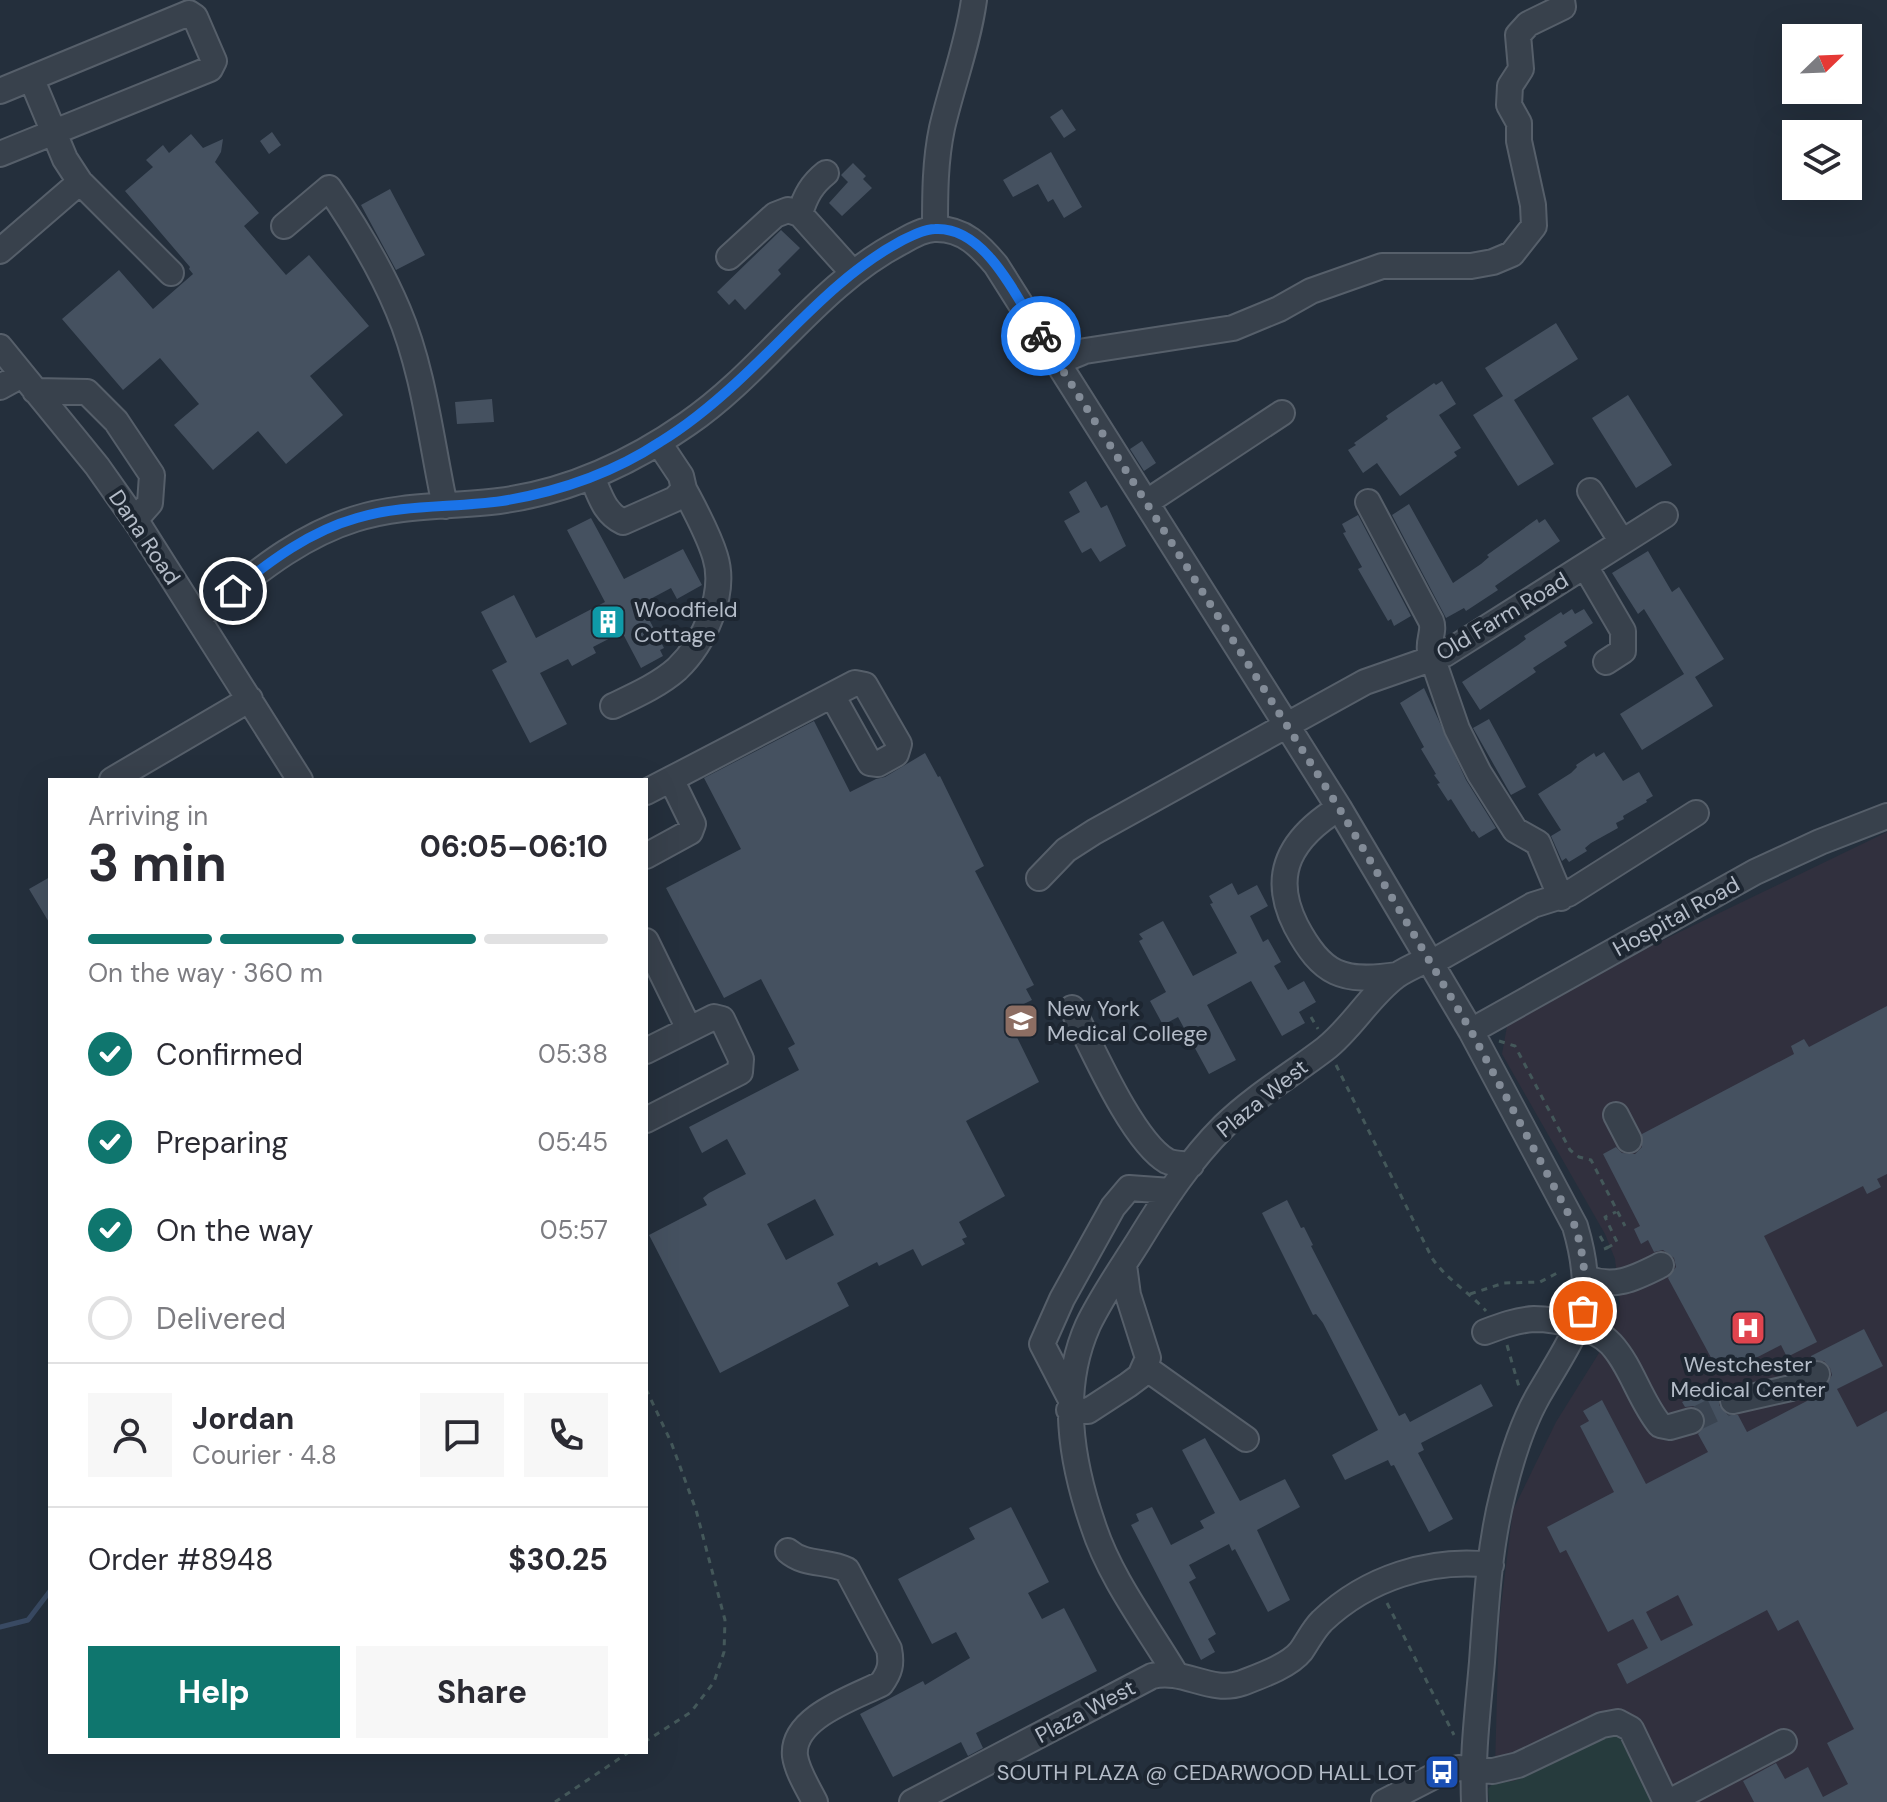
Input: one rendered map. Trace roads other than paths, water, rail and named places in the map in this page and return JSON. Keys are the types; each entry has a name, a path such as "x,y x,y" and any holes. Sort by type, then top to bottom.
{"street":[{"path":"935,228 936,174 942,129 974,0"},
{"path":"1058,362 1085,351 1233,328 1279,309 1311,291 1382,266 1471,266 1512,254 1534,226 1533,205 1519,141 1519,123 1509,105 1510,86 1521,69 1518,35 1528,24 1563,7 1562,0"},
{"path":"0,91 189,13 195,17 214,61 210,69 0,154"},
{"path":"32,80 65,159 80,182 171,273"},
{"path":"800,214 815,182 826,173"},
{"path":"0,251 80,182"},
{"path":"284,226 329,188 360,235 398,310 417,365 445,506"},
{"path":"729,257 775,215 788,210 800,214 853,273"},
{"path":"198,618 268,563 323,530 359,517 397,510 513,499 592,477 659,443 699,416 853,273 890,247 935,228 959,232 979,245 996,265 1288,724 1430,961 1478,1027 1575,1226 1584,1269 1584,1303 1562,1360 1538,1398 1521,1434 1502,1497 1491,1565 1473,1771 1474,1802"},
{"name":"Dana Road","path":"0,347 19,384 97,466 135,520 299,778"},
{"path":"19,384 87,392 116,421 152,475 150,503 135,520"},
{"path":"1147,502 1282,413"},
{"path":"613,706 643,692 677,669 701,637 713,612 719,579 716,558 681,476 659,443"},
{"path":"592,477 604,506 613,517 623,522 675,499 684,489"},
{"path":"1590,491 1622,542"},
{"path":"1368,502 1433,626 1429,645 1457,729 1479,773 1515,830 1538,843 1561,898"},
{"name":"Old Farm Road","path":"1039,878 1066,850 1094,832 1365,682 1445,654 1665,515"},
{"path":"1585,566 1623,631 1623,651 1606,662"},
{"path":"648,791 832,695"},
{"path":"115,778 250,699"},
{"path":"648,855 690,832 693,824 671,779"},
{"path":"1339,808 1305,833 1289,860 1283,877 1287,909 1309,951 1323,966 1357,977 1397,975"},
{"name":"Plaza West","path":"912,1802 1152,1676 1175,1673 1124,1588 1094,1529 1079,1473 1070,1405 1073,1376 1088,1326 1171,1191 1191,1165 1226,1125 1267,1090 1327,1048 1397,975 1430,961 1533,905 1561,898 1696,813"},
{"name":"Hospital Road","path":"1478,1027 1755,872 1887,816"},
{"path":"648,945 689,1029"},
{"path":"1072,1008 1123,1109 1148,1144 1167,1161 1191,1165"},
{"path":"648,1050 714,1017 722,1019 741,1059 740,1072 648,1119"},
{"path":"1616,1115 1629,1140"},
{"path":"1124,1265 1128,1295 1148,1358 1146,1368 1128,1385 1088,1411 1070,1405 1042,1344 1062,1299 1113,1207 1129,1188 1171,1191"},
{"path":"1584,1269 1606,1284 1627,1282 1661,1265"},
{"path":"1492,1329 1534,1319 1596,1333 1612,1345 1660,1425 1670,1427 1691,1421"},
{"path":"1146,1368 1246,1439"},
{"path":"1733,1401 1791,1388 1817,1374"},
{"path":"788,1551 797,1559 831,1564 847,1570 889,1649 891,1663 888,1675 881,1684 812,1719 802,1730 795,1753 815,1802"},
{"path":"1175,1673 1220,1686 1242,1683 1293,1658 1321,1621 1377,1584 1420,1567 1462,1563 1491,1565"},
{"path":"1384,1802 1442,1772 1458,1768 1493,1771 1518,1765 1602,1725 1618,1722 1631,1729 1668,1802 1712,1792 1784,1742"}],"waterway":[{"path":"0,1627 28,1620 48,1594"}],"tunnel":[{"path":"1691,1421 1733,1401"}],"place":[{"name":"Woodfield Cottage","path":"608,622"},
{"name":"New York Medical College","path":"1021,1021"},
{"name":"Westchester Medical Center","path":"1748,1328"},
{"name":"SOUTH PLAZA @ CEDARWOOD HALL LOT","path":"1442,1772"}]}
